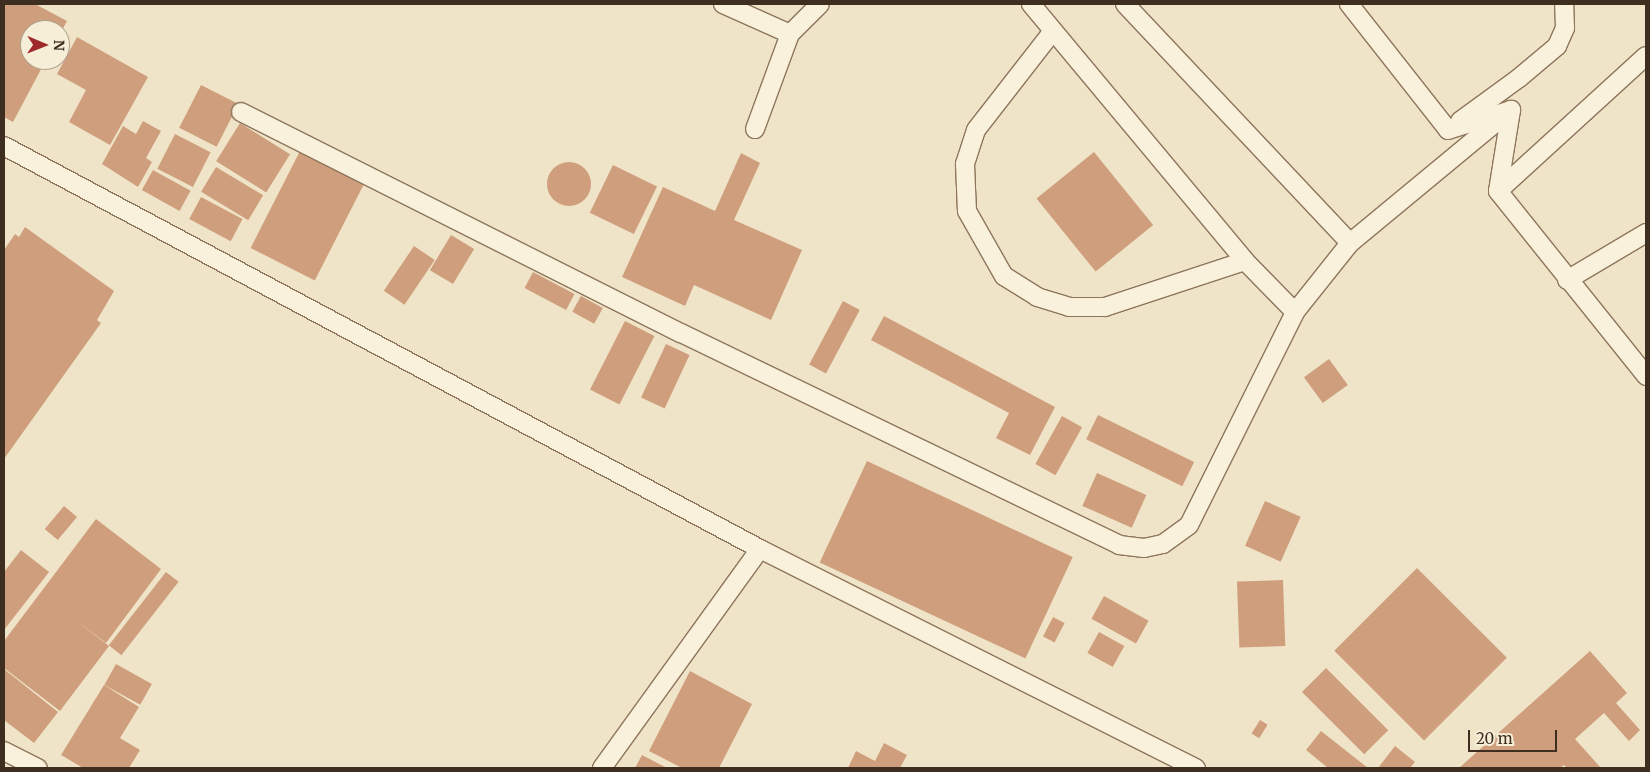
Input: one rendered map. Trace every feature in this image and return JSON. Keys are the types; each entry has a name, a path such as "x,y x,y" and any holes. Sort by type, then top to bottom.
{"lane":[{"path":"723,4 790,34"},
{"path":"756,129 790,34 820,4"},
{"path":"1031,4 1245,261 1295,312"},
{"path":"1126,4 1350,243"},
{"path":"1350,4 1448,130"},
{"path":"1448,130 1519,78 1557,46 1565,28 1564,4"},
{"path":"1053,31 976,130 965,164 967,211 1004,276 1037,297 1069,307 1105,307 1245,261"},
{"path":"1498,191 1646,56"},
{"path":"241,112 699,341 1119,545 1144,548 1163,544 1189,525 1295,312 1350,243 1511,110"},
{"path":"1448,130 1511,110"},
{"path":"1511,110 1498,191 1567,280 1646,376"},
{"path":"4,146 760,549 1196,768"},
{"path":"1567,280 1646,233"},
{"path":"602,768 760,549"},
{"path":"4,751 38,768"}],"building":[{"path":"4,4 35,4 65,20 20,20 20,70 41,70 13,122 4,117"},
{"path":"77,37 148,77 110,145 69,122 86,90 57,74 59,70 70,70 70,50"},
{"path":"201,85 238,104 217,147 179,128"},
{"path":"143,121 161,131 146,158 152,162 138,187 102,164 123,126 136,134"},
{"path":"240,123 290,154 266,192 216,161"},
{"path":"175,134 211,152 193,187 157,169"},
{"path":"301,149 365,182 315,281 251,248"},
{"path":"1094,152 1153,225 1096,272 1036,199"},
{"path":"741,153 760,163 734,220 802,250 771,320 694,285 685,306 622,277 663,187 715,211"},
{"path":"565,162 573,162 585,168 591,184 585,200 573,206 565,206 553,200 547,188 547,180 553,168"},
{"path":"613,165 657,186 634,234 590,213"},
{"path":"216,167 263,195 248,220 201,192"},
{"path":"153,170 191,191 179,211 142,190"},
{"path":"201,197 242,219 231,241 189,219"},
{"path":"25,227 114,291 97,320 101,323 4,459 4,250 15,234 19,237"},
{"path":"451,235 474,249 453,284 430,270"},
{"path":"414,246 435,260 405,305 384,291"},
{"path":"533,272 574,294 566,310 525,288"},
{"path":"581,296 603,308 594,324 572,312"},
{"path":"843,301 860,310 826,373 809,365"},
{"path":"884,316 1055,407 1030,455 996,438 1009,413 871,340"},
{"path":"625,321 654,336 619,405 590,390"},
{"path":"666,344 690,355 665,408 641,397"},
{"path":"1329,359 1348,385 1323,403 1304,377"},
{"path":"1098,415 1194,462 1182,486 1086,439"},
{"path":"1062,416 1082,427 1055,475 1035,464"},
{"path":"867,461 1073,557 1025,658 820,563"},
{"path":"1097,473 1146,495 1132,528 1082,506"},
{"path":"1265,501 1301,517 1281,562 1245,546"},
{"path":"64,506 77,517 58,540 45,529"},
{"path":"96,519 161,569 106,643 73,618 109,646 60,711 4,668 4,641"},
{"path":"21,550 49,572 4,630 4,572"},
{"path":"1417,568 1507,658 1424,741 1334,651"},
{"path":"166,572 179,582 121,655 109,645"},
{"path":"1283,580 1285,646 1239,648 1237,582"},
{"path":"1104,596 1149,621 1136,643 1091,619"},
{"path":"1053,617 1065,623 1055,643 1043,637"},
{"path":"1099,632 1124,646 1113,667 1087,653"},
{"path":"1590,651 1627,693 1616,703 1640,730 1629,741 1604,713 1575,739 1601,768 1567,768 1564,765 1560,768 1459,768"},
{"path":"116,664 152,684 140,705 104,685"},
{"path":"1326,668 1388,730 1364,754 1302,692"},
{"path":"4,669 58,712 34,743 4,720"},
{"path":"690,671 752,704 719,768 682,768 649,751"},
{"path":"104,685 139,707 120,738 140,750 129,768 83,768 61,755"},
{"path":"1260,720 1268,725 1259,738 1252,734"},
{"path":"1321,731 1368,768 1328,768 1306,750"},
{"path":"884,743 907,755 900,768 848,768 856,751 875,761"},
{"path":"1395,746 1415,762 1410,768 1378,768"},
{"path":"642,755 667,768 635,768"}]}
